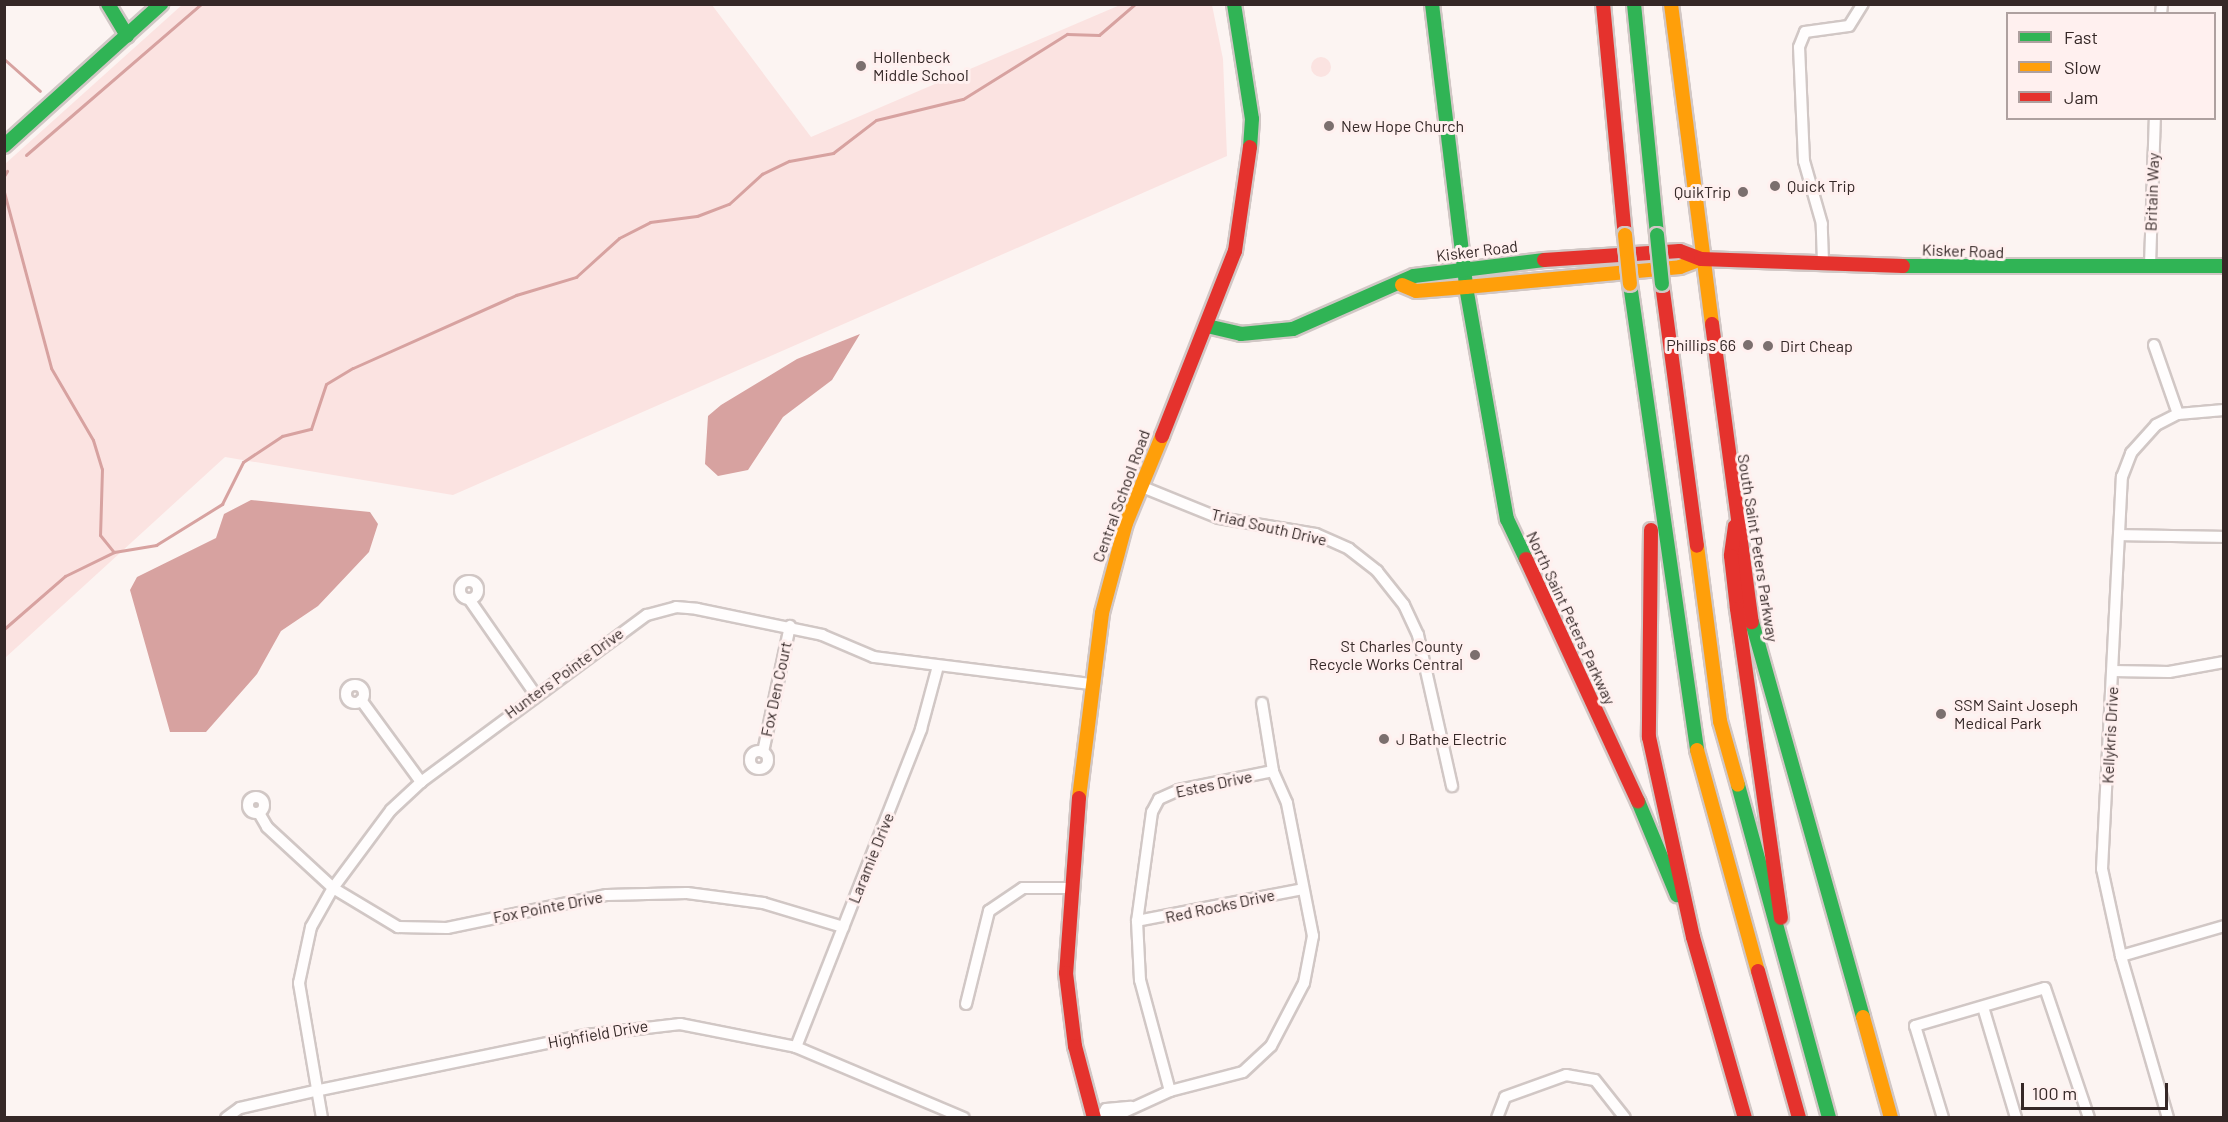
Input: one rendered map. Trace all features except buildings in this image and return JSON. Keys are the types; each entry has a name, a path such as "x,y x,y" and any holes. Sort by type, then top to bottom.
{"main road":[{"path":"108,4 127,36"},
{"path":"4,146 161,4"},
{"name":"Central School Road","path":"1102,1117 1070,1010 1069,888 1092,684 1111,573 1140,486 1207,326 1235,251 1251,159 1248,78 1234,4"},
{"name":"North Saint Peters Parkway","path":"1432,4 1463,269 1508,519 1649,822 1693,937 1744,1118"},
{"path":"1603,4 1630,284 1650,440 1699,764 1799,1118"},
{"path":"1634,4 1662,284 1720,721 1829,1118"},
{"name":"South Saint Peters Parkway","path":"1671,4 1736,526 1765,678 1892,1118"},
{"name":"Kisker Road","path":"1207,326 1257,334 1293,329 1402,285 1414,276 1589,254 1680,251 1701,259 2028,270 2150,265 2223,266"},
{"name":"Kisker Road","path":"1402,285 1416,291 1466,287 1680,267 1701,259"},
{"path":"1650,440 1649,737 1693,937"},
{"path":"1736,526 1731,556 1737,609 1790,980"}],"street":[{"path":"1823,262 1822,224 1804,161 1801,35 1849,26 1863,4"},
{"name":"Britain Way","path":"2150,265 2156,120"},
{"path":"2154,345 2178,414"},
{"name":"Kellykris Drive","path":"2168,1118 2121,956 2102,868 2122,477 2131,453 2150,431 2178,414 2223,410"},
{"name":"Triad South Drive","path":"1140,486 1219,518 1316,534 1349,549 1377,571 1404,604 1418,635 1452,786"},
{"path":"2120,534 2223,537"},
{"path":"469,599 535,694"},
{"name":"Hunters Pointe Drive","path":"322,1118 315,1091 300,970 311,927 333,888 391,810 420,782 614,634 647,615 676,607 790,626 874,657 1092,684"},
{"name":"Fox Den Court","path":"763,752 790,626"},
{"path":"2113,671 2169,672 2223,662"},
{"name":"Laramie Drive","path":"796,1047 921,729 938,666"},
{"path":"362,700 420,782"},
{"path":"1262,703 1273,771"},
{"name":"Estes Drive","path":"1102,1117 1106,1109 1131,1107 1170,1091 1243,1072 1271,1046 1312,961 1313,936 1287,803 1273,771 1179,790 1159,799 1148,826 1137,921 1140,980 1170,1091"},
{"name":"Fox Pointe Drive","path":"259,813 272,832 333,888 374,916 410,929 447,928 600,896 687,893 763,903 843,927"},
{"path":"966,1004 989,911 1023,888 1069,888"},
{"name":"Red Rocks Drive","path":"1137,921 1303,889"},
{"path":"2121,956 2223,926"},
{"path":"1943,1118 1915,1026 2039,989 2049,992 2089,1118"},
{"path":"1983,1007 2016,1118"},
{"name":"Highfield Drive","path":"226,1118 240,1108 315,1091 651,1024 699,1027 796,1047 963,1118"},
{"path":"1497,1118 1505,1097 1566,1075 1595,1080 1625,1118"}],"shaded area":[{"path":"183,4 712,5 811,137 1120,5 1212,5 1223,59 1227,156 453,495 225,457 5,658 5,164"},
{"path":"1321,57 1328,60 1331,67 1328,74 1321,77 1314,74 1311,67 1314,60"},
{"path":"860,334 832,380 783,417 748,470 718,476 705,464 708,416 721,405 797,359"},
{"path":"251,500 370,512 378,524 369,552 318,606 281,631 257,674 206,732 170,732 130,590 137,577 216,538 224,514"}],"waterway":[{"path":"26,155 201,4"},
{"path":"4,629 65,576 114,552 156,545 222,504 243,462 282,436 311,429 326,384 353,368 516,295 576,277 619,238 650,222 697,216 729,204 762,174 789,161 833,153 876,120 963,99 1067,34 1099,35 1135,4"},
{"path":"4,59 40,91"},
{"path":"4,176 7,171"},
{"path":"4,192 51,368 93,440 102,469 100,535 114,552"}],"traffic: fast":[{"path":"108,4 127,36"},
{"path":"4,146 161,4"},
{"path":"1234,4 1252,119 1250,147"},
{"path":"1432,4 1466,287 1507,519 1526,559"},
{"path":"1634,4 1657,235"},
{"path":"1657,235 1662,284"},
{"path":"1207,326 1241,334 1293,329 1414,276 1544,260"},
{"path":"1903,266 2224,266"},
{"path":"1630,284 1697,750"},
{"path":"1752,622 1863,1017"},
{"path":"1738,785 1829,1118"},
{"path":"1638,801 1677,895"}],"traffic: slow":[{"path":"1671,4 1712,324"},
{"path":"1625,235 1630,284"},
{"path":"1402,285 1416,291 1466,287 1680,267 1701,259"},
{"path":"1079,798 1102,613 1126,523 1162,436"},
{"path":"1697,546 1720,721 1738,785"},
{"path":"1697,750 1758,971"},
{"path":"1863,1017 1891,1118"}],"traffic: jam":[{"path":"1603,4 1625,235"},
{"path":"1162,436 1235,251 1250,147"},
{"path":"1544,260 1680,251 1701,259 1903,266"},
{"path":"1662,284 1697,546"},
{"path":"1712,324 1752,622"},
{"path":"1735,526 1731,556 1737,609 1781,918"},
{"path":"1651,530 1649,737 1693,937"},
{"path":"1526,559 1638,801"},
{"path":"1079,798 1066,973 1075,1046 1094,1118"},
{"path":"1693,937 1745,1118"},
{"path":"1758,971 1799,1118"}],"place":[{"name":"Hollenbeck Middle School","path":"861,66"},
{"name":"New Hope Church","path":"1329,126"},
{"name":"Quick Trip","path":"1775,186"},
{"name":"QuikTrip","path":"1743,192"},
{"name":"Phillips 66","path":"1748,345"},
{"name":"Dirt Cheap","path":"1768,346"},
{"name":"St Charles County Recycle Works Central","path":"1475,655"},
{"name":"SSM Saint Joseph Medical Park","path":"1941,714"},
{"name":"J Bathe Electric","path":"1384,739"}]}
